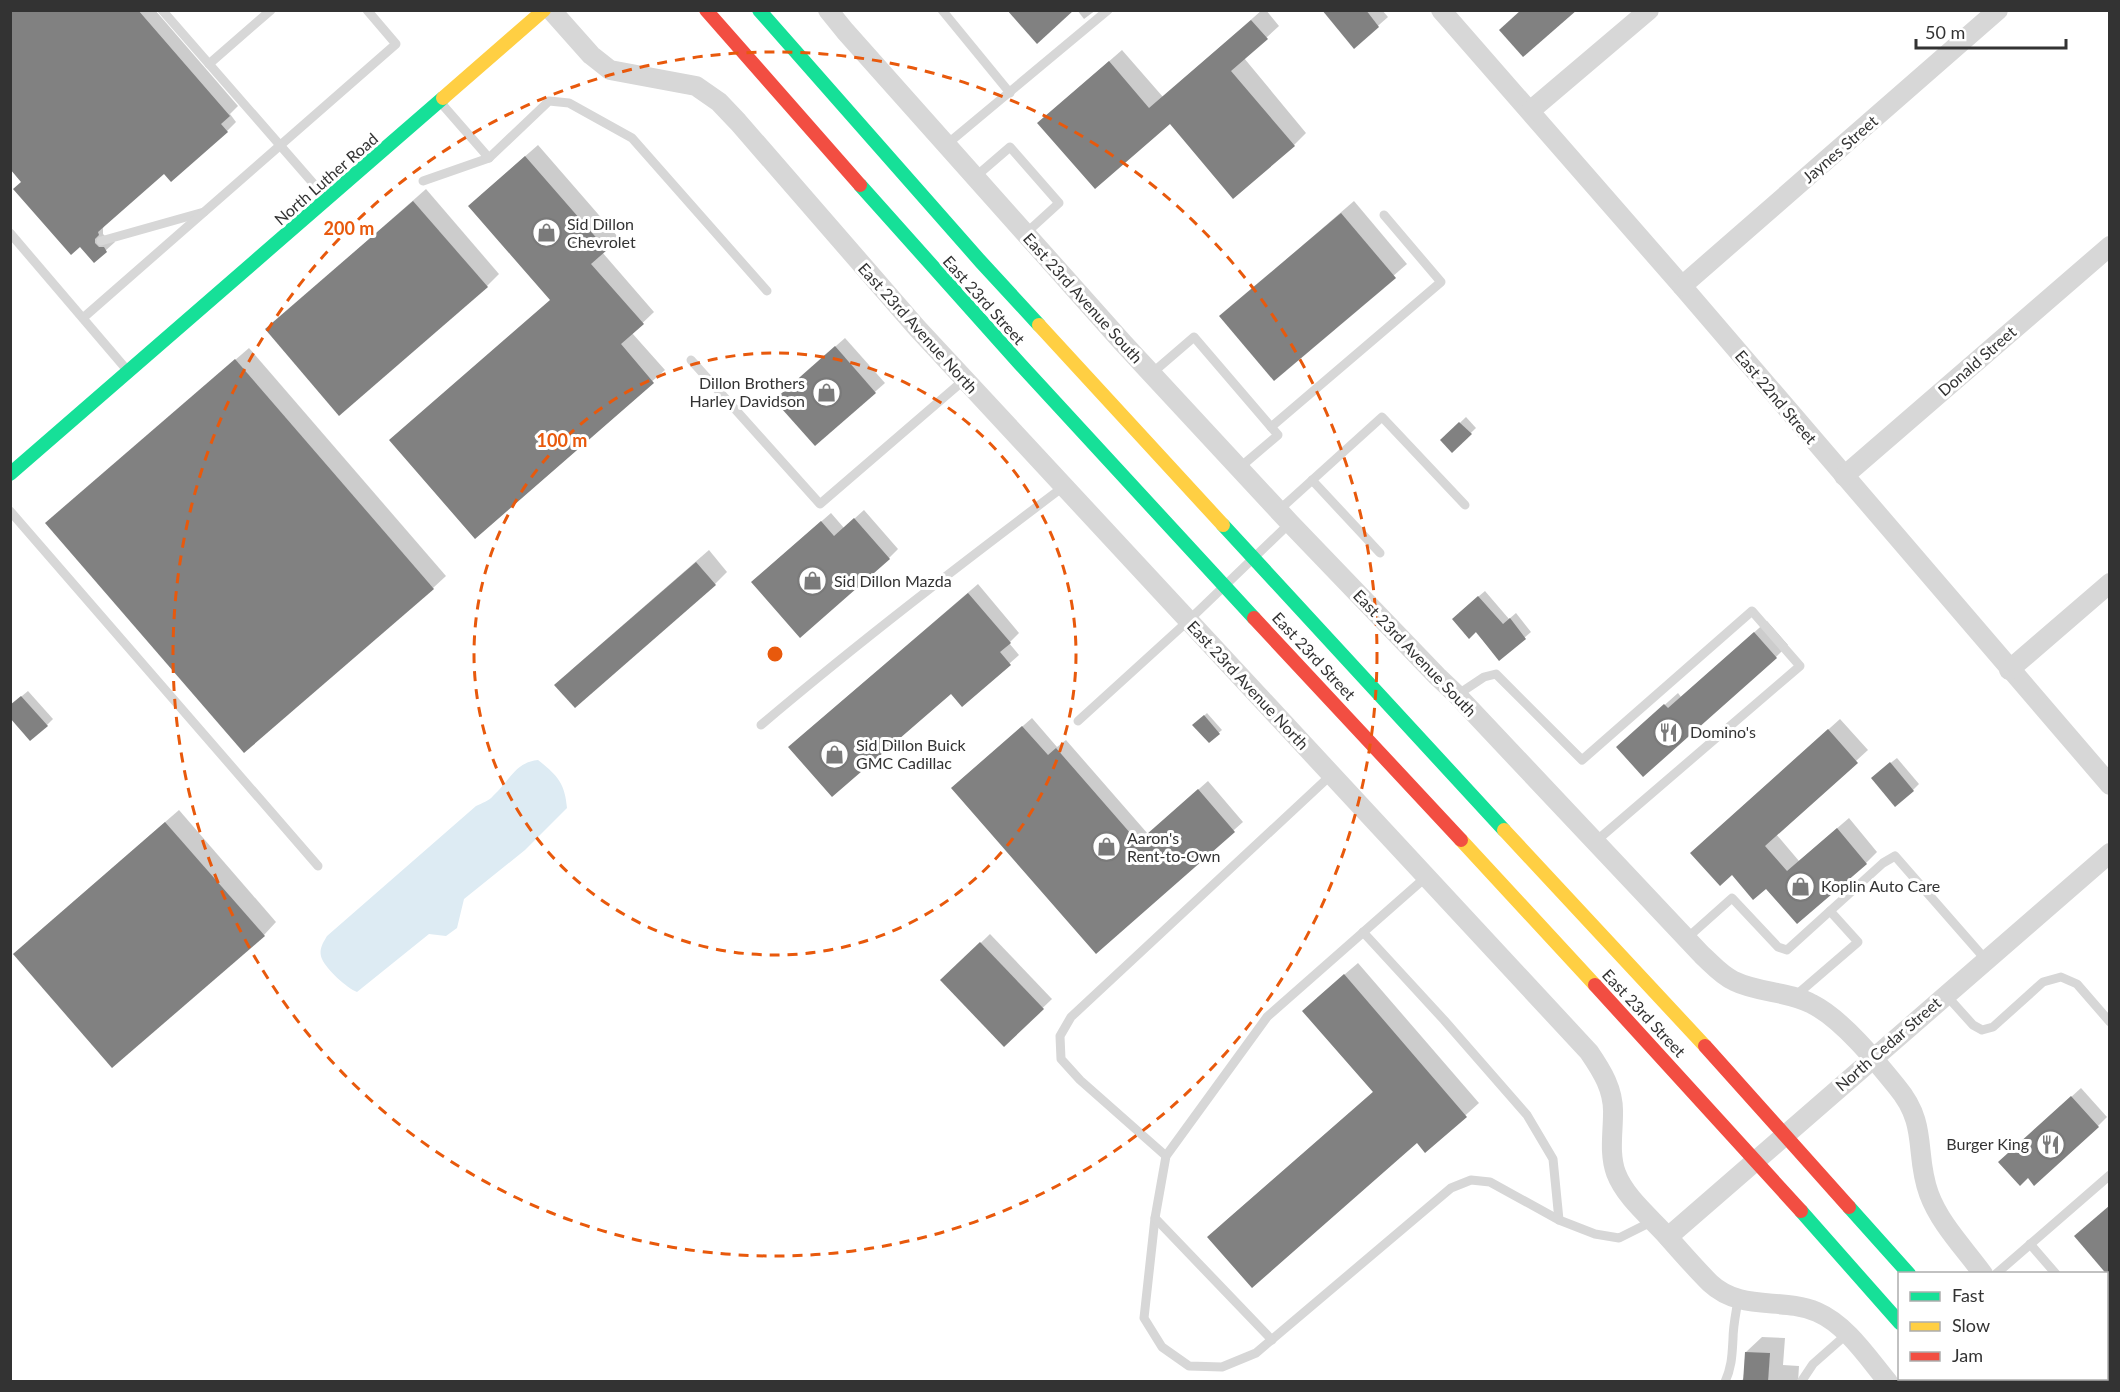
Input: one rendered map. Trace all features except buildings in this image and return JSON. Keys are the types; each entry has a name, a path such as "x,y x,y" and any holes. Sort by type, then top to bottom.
{"main road":[{"name":"North Luther Road","path":"10,474 544,10"},
{"name":"East 23rd Street","path":"706,10 967,306 1756,1160 1898,1322"},
{"name":"East 23rd Street","path":"759,10 981,262 1786,1134 1907,1272"}],"street":[{"name":"East 23rd Avenue North","path":"551,10 591,55 610,70 683,81 696,86 719,102 964,380 1589,1052 1608,1083 1612,1100 1612,1146 1616,1174 1634,1200 1712,1285 1727,1296 1738,1300 1814,1311 1833,1322 1847,1334 1888,1382"},
{"name":"East 23rd Avenue South","path":"828,10 974,178 1238,469 1457,695 1686,939 1720,972 1732,980 1794,997 1814,1005 1828,1015 1872,1058 1911,1105 1917,1118 1924,1172 1930,1196 1945,1224 1981,1272"},
{"name":"East 22nd Street","path":"1442,10 1682,286 2109,785"},
{"path":"1530,111 1649,10"},
{"name":"Jaynes Street","path":"1682,286 1998,10"},
{"name":"Donald Street","path":"1844,476 2109,246"},
{"path":"2009,670 2109,583"},
{"name":"North Cedar Street","path":"1668,1237 2109,853"}],"lane":[{"path":"162,10 327,200"},
{"path":"209,64 271,10"},
{"path":"83,318 396,44 367,10"},
{"path":"942,10 1010,93"},
{"path":"946,146 1108,10"},
{"path":"423,181 489,158 549,101 569,104 632,138 766,291"},
{"path":"439,102 489,158"},
{"path":"974,178 1010,147 1059,202 1025,234"},
{"path":"101,241 206,211"},
{"path":"1271,427 1441,282 1384,215"},
{"path":"10,233 129,371"},
{"path":"1151,374 1194,337 1278,435 1238,469"},
{"path":"690,360 820,504 964,380"},
{"path":"1078,721 1253,558 1312,480 1382,417 1465,505"},
{"path":"1312,480 1380,553"},
{"path":"761,725 944,577 1063,487"},
{"path":"10,511 318,866"},
{"path":"1457,695 1484,677 1496,674 1582,760 1752,611 1800,666 1595,842"},
{"path":"1166,1156 1080,1080 1060,1059 1060,1036 1071,1017 1331,775"},
{"path":"1686,939 1732,898 1778,947 1787,950 1883,863 1895,856 1986,960"},
{"path":"1426,877 1267,1017 1166,1156 1155,1218 1144,1318 1162,1347 1189,1366 1222,1367 1256,1353 1451,1188 1471,1180 1490,1182 1559,1220 1595,1234 1619,1238 1653,1221"},
{"path":"1794,997 1858,942 1830,911"},
{"path":"1363,932 1527,1115 1553,1159 1559,1220"},
{"path":"1946,994 1973,1025 1982,1030 1993,1027 2043,982 2061,976 2077,984 2109,1022"},
{"path":"1998,1272 2109,1175"},
{"path":"1155,1218 1272,1340"},
{"path":"2030,1244 2054,1272"},
{"path":"1725,1382 1731,1369 1732,1340 1738,1300"},
{"path":"1801,1382 1813,1364 1847,1334"}],"shaded area":[{"path":"538,760 559,780 567,808 525,850 464,899 457,928 446,936 429,934 357,992 348,987 328,968 321,956 327,936 476,806 491,798 518,769 524,764"}],"traffic: fast":[{"path":"759,10 1039,325"},
{"path":"10,474 443,98"},
{"path":"860,185 1020,364 1254,618"},
{"path":"1223,525 1504,830"},
{"path":"1849,1207 1907,1272"},
{"path":"1801,1211 1898,1321"}],"traffic: slow":[{"path":"443,98 544,10"},
{"path":"1039,325 1223,525"},
{"path":"1504,830 1705,1046"},
{"path":"1461,840 1595,985"}],"traffic: jam":[{"path":"706,10 860,185"},
{"path":"1254,618 1461,840"},
{"path":"1595,985 1801,1211"},
{"path":"1705,1046 1849,1207"}],"place":[{"name":"Sid Dillon Chevrolet","path":"546,233"},
{"name":"Dillon Brothers Harley Davidson","path":"826,392"},
{"name":"Sid Dillon Mazda","path":"813,581"},
{"name":"Domino's","path":"1669,732"},
{"name":"Sid Dillon Buick GMC Cadillac","path":"835,754"},
{"name":"Aaron's Rent-to-Own","path":"1106,847"},
{"name":"Koplin Auto Care","path":"1800,886"},
{"name":"Burger King","path":"2050,1144"}]}
